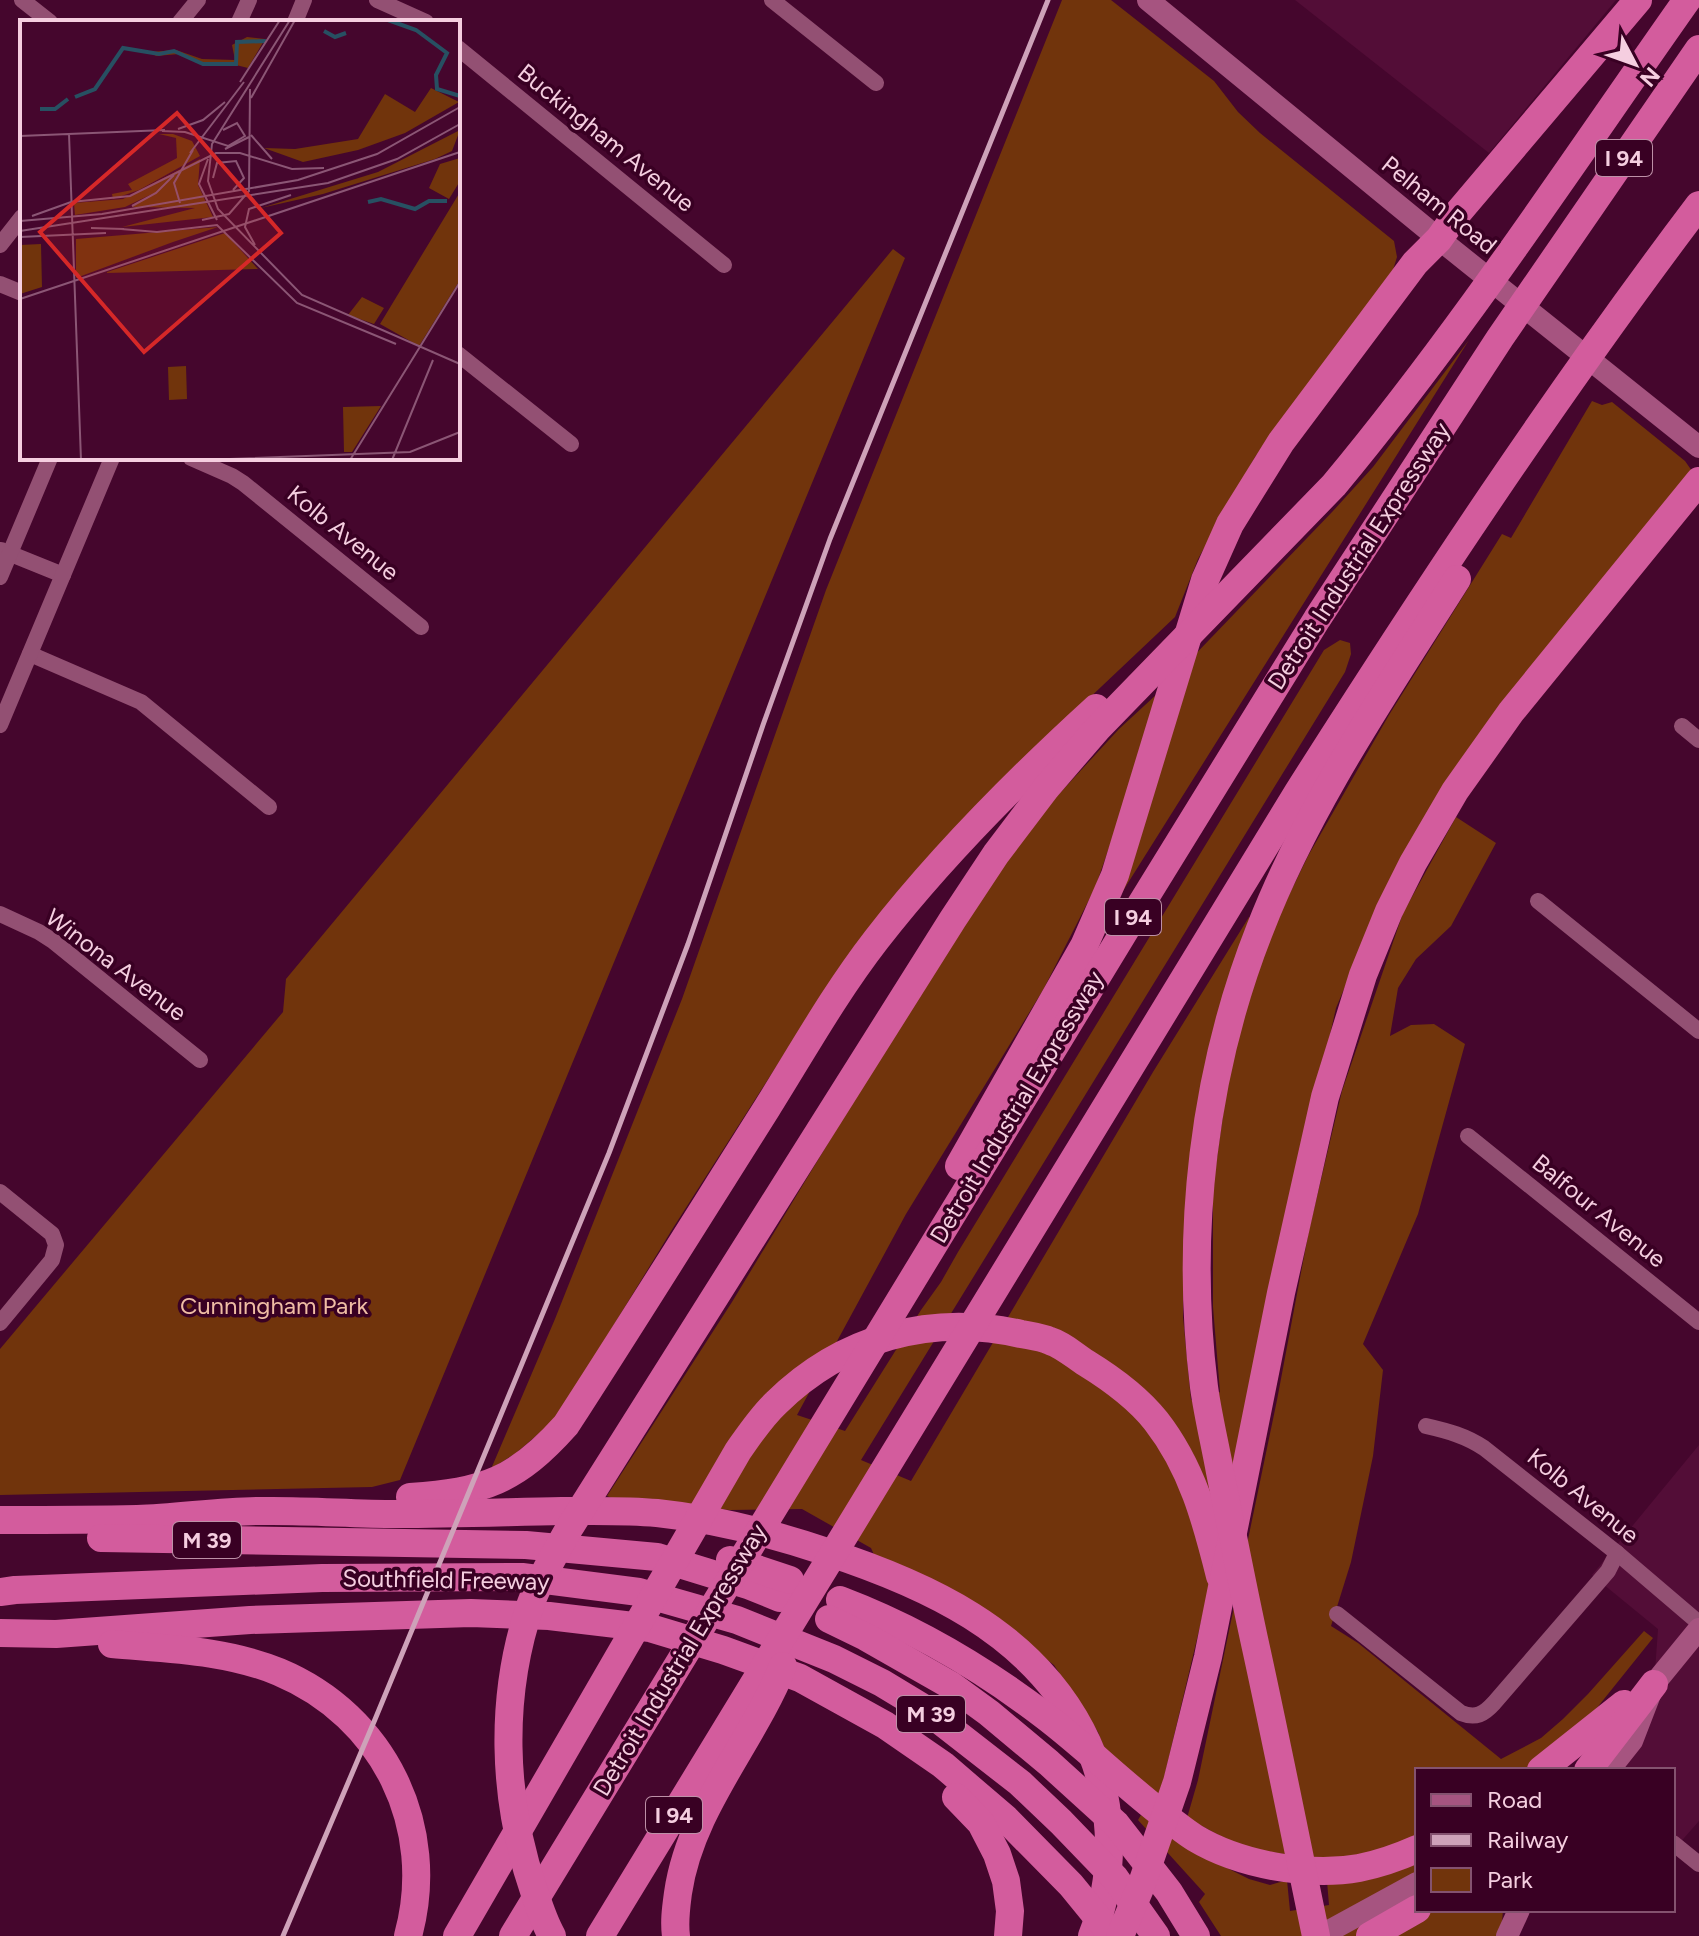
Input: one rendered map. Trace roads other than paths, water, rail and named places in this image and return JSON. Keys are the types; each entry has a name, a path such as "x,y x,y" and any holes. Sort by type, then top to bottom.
{"highway":[{"path":"901,1298 918,1237 1046,1017 1084,946 1115,875 1205,580 1230,524 1281,442 1415,263 1439,239 1638,0"},
{"path":"552,1936 524,1862 510,1786 508,1745 517,1652 532,1602 547,1567 570,1527 996,854 1097,729 1334,485 1370,442 1466,315 1687,0"},
{"name":"Detroit Industrial Expressway","path":"513,1936 1309,633 1500,338 1699,49"},
{"path":"676,1936 674,1922 680,1881 690,1845 748,1716 772,1692 795,1587 849,1529 1298,792 1407,621 1538,427 1699,205"},
{"path":"1318,1936 1288,1807 1204,1390 1196,1260 1202,1175 1217,1073 1233,1006 1260,928 1290,861 1373,713 1503,508 1538,427"},
{"path":"1105,1934 1147,1872 1177,1782 1208,1657 1281,1293 1325,1097 1363,975 1413,863 1455,791 1511,712 1699,481"},
{"path":"258,1511 272,1507 443,1494 475,1488 513,1473 546,1447 574,1413 874,942 980,819 1032,766 1122,685 1157,669"},
{"path":"458,1934 718,1484 754,1428 797,1385 835,1359 859,1346 929,1327 959,1325 998,1328 1053,1341 1133,1395 1155,1419 1187,1470 1207,1522 1239,1654 1269,1759 1288,1807"},
{"path":"0,1520 139,1519 258,1511 657,1513 778,1536 870,1566 924,1589 972,1615 1004,1637 1053,1686 1073,1715 1090,1747 1103,1786 1109,1860 1102,1906 1105,1934"},
{"name":"Southfield Freeway","path":"0,1536 526,1545 657,1557 705,1551 795,1587"},
{"name":"Southfield Freeway","path":"0,1592 306,1579 522,1577 639,1592 737,1620 834,1659 925,1709 1020,1783 1061,1822 1115,1878 1156,1936"},
{"name":"M 39","path":"1196,1936 1169,1892 1116,1824 1049,1763 952,1686 866,1637 835,1609 881,1616 992,1679 1046,1717 1184,1830 1229,1854 1275,1866 1318,1871 1359,1868 1415,1850"},
{"path":"0,1633 56,1634 250,1620 471,1613 549,1616 650,1628 800,1678 885,1725 943,1765 1006,1819 1071,1885 1105,1934"},
{"path":"618,1626 716,1656 814,1697 903,1753 950,1790 981,1823 997,1854 1006,1881 1010,1911 1008,1936"},
{"path":"56,1634 68,1640 194,1651 241,1659 305,1684 351,1719 378,1750 393,1776 406,1810 415,1845 418,1878 415,1910 408,1936"},
{"path":"1590,1768 1654,1684"},
{"path":"1544,1768 1624,1704"},
{"name":"I 94","path":"605,1928 748,1716"},
{"path":"1370,1936 1415,1910"}],"main road":[{"name":"Pelham Road","path":"1148,0 1699,447"},
{"path":"1611,1768 1632,1741 1654,1684 1699,1626"},
{"path":"1565,1768 1624,1704 1654,1684"},
{"path":"1318,1936 1415,1884"}],"street":[{"path":"22,0 47,20"},
{"path":"182,20 198,0"},
{"path":"240,20 249,0"},
{"path":"296,20 304,0"},
{"path":"377,0 422,20"},
{"path":"772,0 876,83"},
{"name":"Buckingham Avenue","path":"460,50 724,265"},
{"path":"0,245 20,220"},
{"path":"0,284 20,292"},
{"path":"460,356 571,444"},
{"path":"0,577 5,551 49,460"},
{"path":"0,725 111,460"},
{"name":"Kolb Avenue","path":"196,460 243,483 421,627"},
{"path":"5,551 63,575"},
{"path":"30,654 141,702 269,807"},
{"path":"1682,726 1699,740"},
{"path":"1538,901 1699,1031"},
{"name":"Winona Avenue","path":"0,914 53,941 200,1060"},
{"name":"Balfour Avenue","path":"1468,1136 1699,1322"},
{"path":"0,1192 52,1234 55,1252 52,1260 0,1323"},
{"name":"Kolb Avenue","path":"1426,1426 1460,1435 1484,1448 1617,1553 1699,1626"},
{"path":"1337,1614 1461,1713 1477,1716 1505,1691 1608,1571 1617,1553"},
{"path":"1675,1845 1699,1864"}],"railway":[{"path":"283,1936 609,1153 688,944 830,539 1048,0"}],"park label":[{"name":"Cunningham Park","path":"274,1306"}]}
